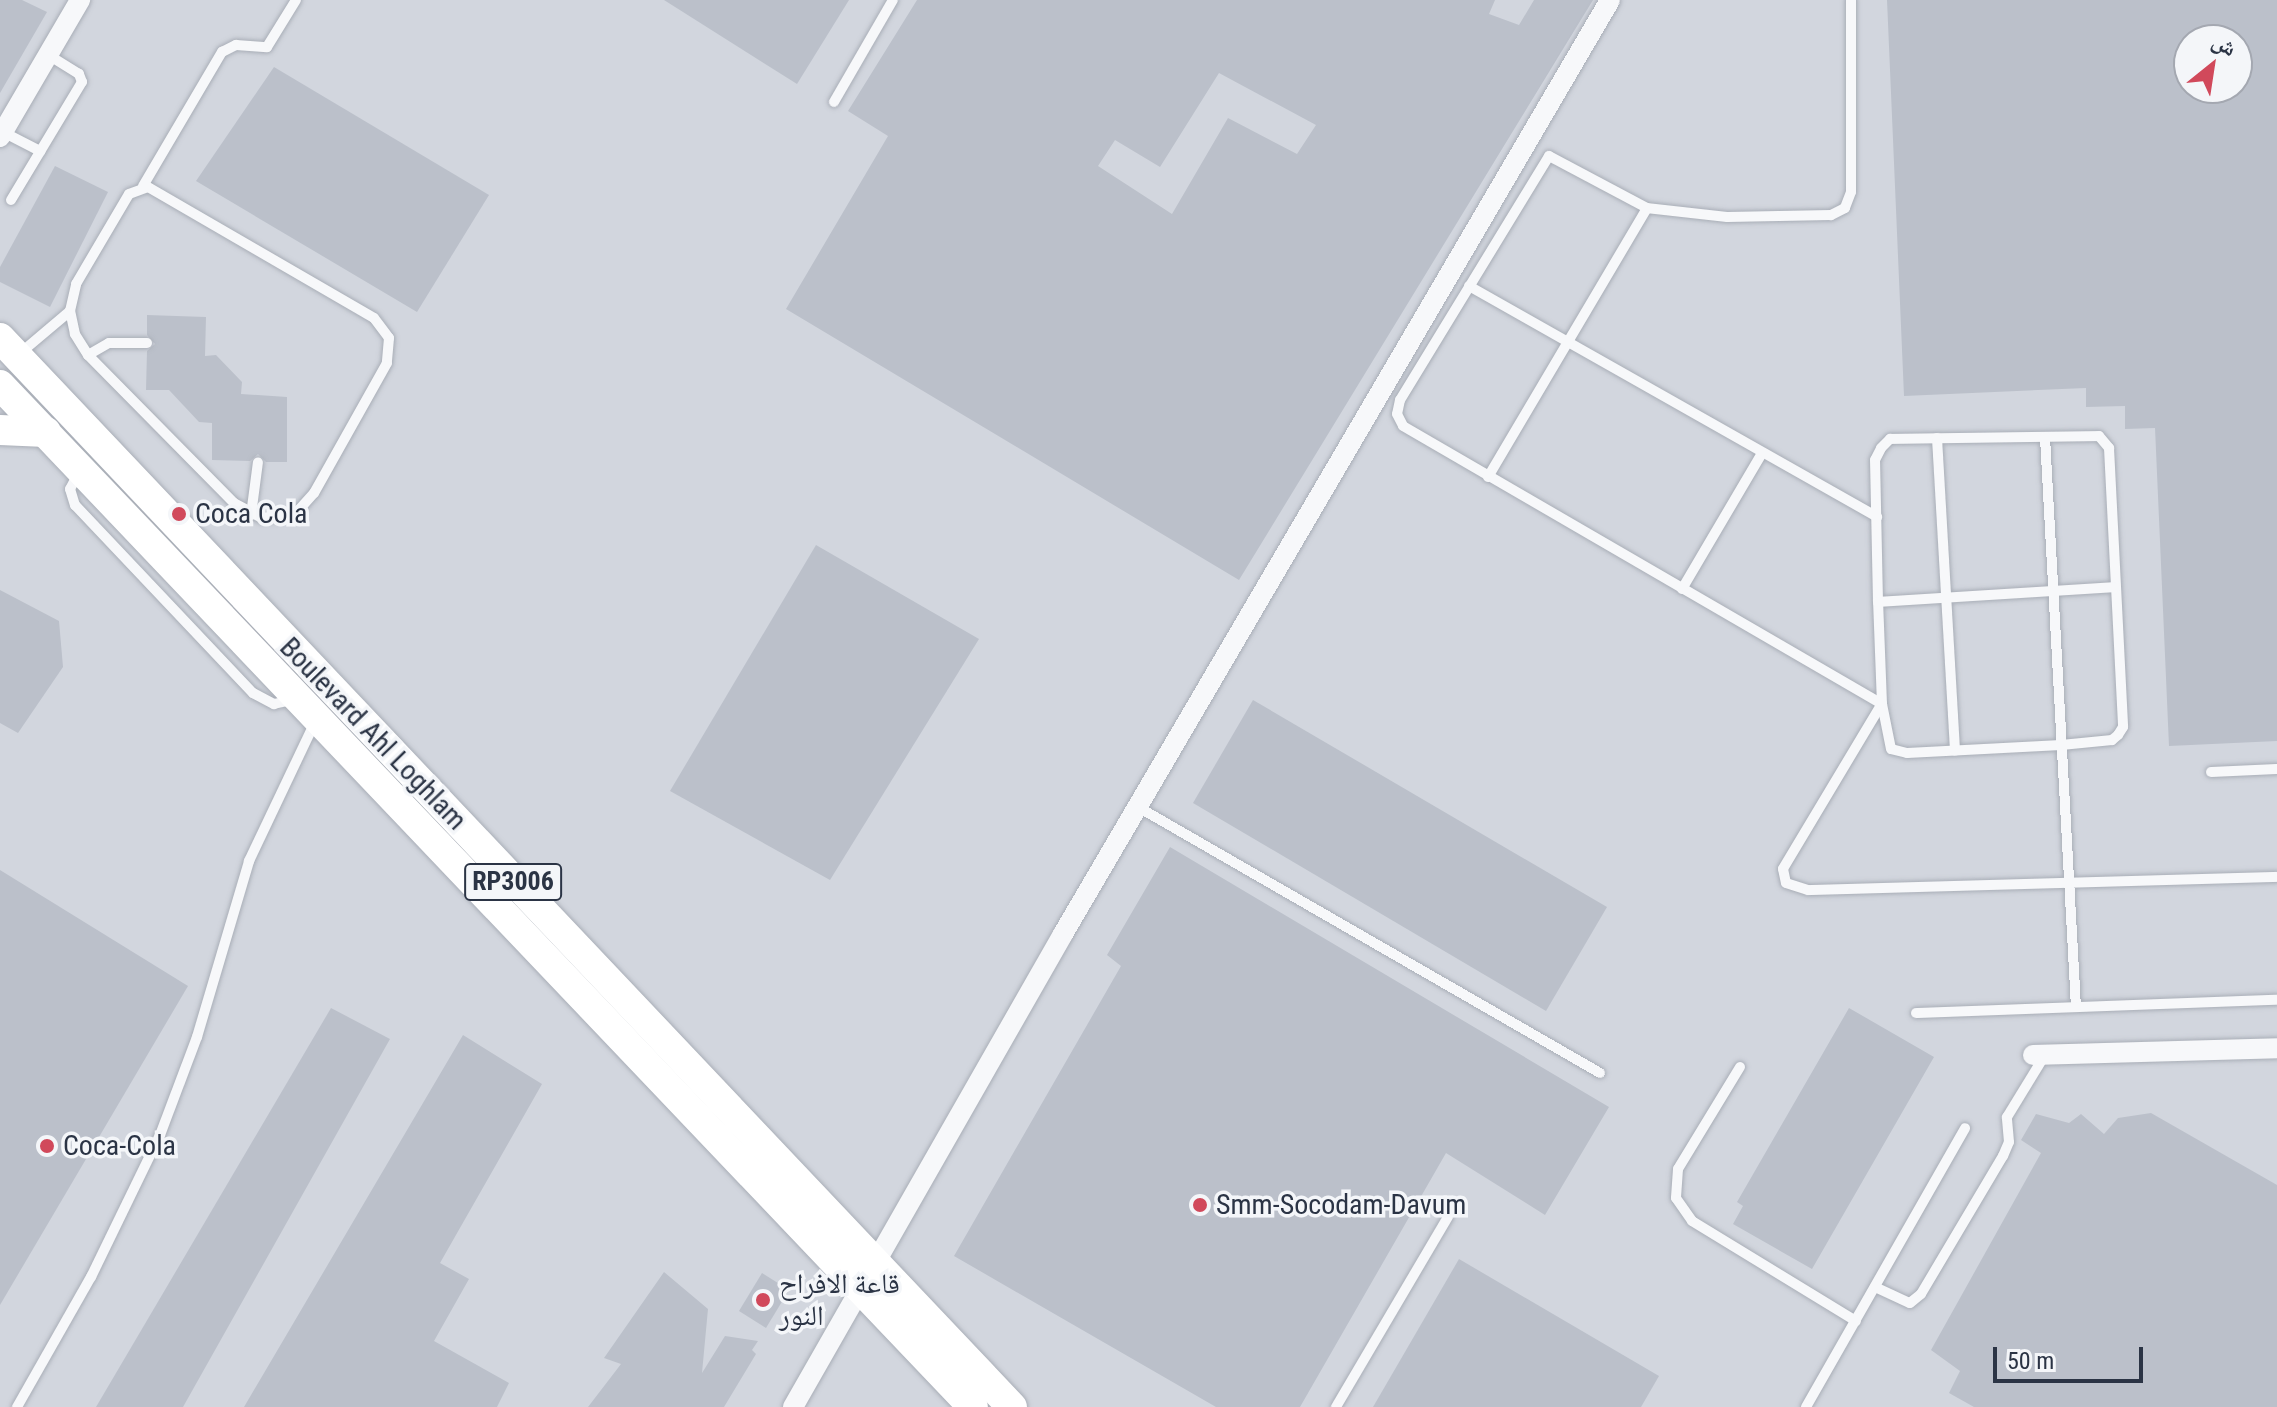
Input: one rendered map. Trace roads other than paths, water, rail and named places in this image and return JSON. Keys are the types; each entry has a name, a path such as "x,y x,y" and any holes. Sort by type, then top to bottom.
{"main road":[{"name":"Boulevard Ahl Loghlam","path":"5,357 318,702"},
{"name":"Boulevard Ahl Loghlam","path":"0,385 318,702 745,1144 877,1264 1012,1407"},
{"path":"0,430 46,432"},
{"name":"Boulevard Ahl Loghlam","path":"745,1144 861,1291 973,1407"}],"street":[{"path":"2,134 80,0"},
{"path":"793,1407 1138,807 1610,0"},
{"path":"2039,1055 2277,1048"}],"lane":[{"path":"143,186 374,318 389,338 387,363 314,493 284,518 251,515 88,355 75,334 70,311 80,276 129,194 143,186 222,52 236,45 267,47 296,0"},
{"path":"834,102 893,0"},
{"path":"1851,0 1851,192 1845,208 1831,215 1727,217 1647,208 1549,156 1400,400 1397,414 1403,426 1488,477 1882,704"},
{"path":"11,200 82,82 79,74 48,55"},
{"path":"2,134 40,151"},
{"path":"1488,477 1647,208"},
{"path":"1469,286 1566,344 1877,517"},
{"path":"5,357 70,311"},
{"path":"88,355 109,343 147,343"},
{"path":"2099,436 2106,440 2123,727 2112,740 2061,745 1955,750 1891,749 1882,704 1875,460 1890,439 2045,437 2099,436"},
{"path":"2045,437 2076,1007"},
{"path":"1937,438 1955,750"},
{"path":"1682,589 1762,453"},
{"path":"251,515 258,462"},
{"path":"1878,602 2116,587"},
{"path":"17,1407 91,1277 160,1135 197,1037 249,861 318,702"},
{"path":"1882,704 1783,869 1786,883 1808,890 2277,877"},
{"path":"2211,772 2277,769"},
{"path":"1138,807 1600,1073"},
{"path":"1916,1013 2277,1000"},
{"path":"1875,1287 1910,1303 1921,1294 2003,1156 2009,1142 2007,1117 2039,1055"},
{"path":"1740,1067 1678,1169 1676,1198 1692,1221 1856,1321"},
{"path":"1806,1407 1965,1128"},
{"path":"1336,1407 1448,1217"}],"place":[{"name":"Coca Cola","path":"179,514"},
{"name":"Coca-Cola","path":"47,1146"},
{"name":"Smm-Socodam-Davum","path":"1200,1205"},
{"name":"قاعة الافراح النور","path":"763,1300"}]}
